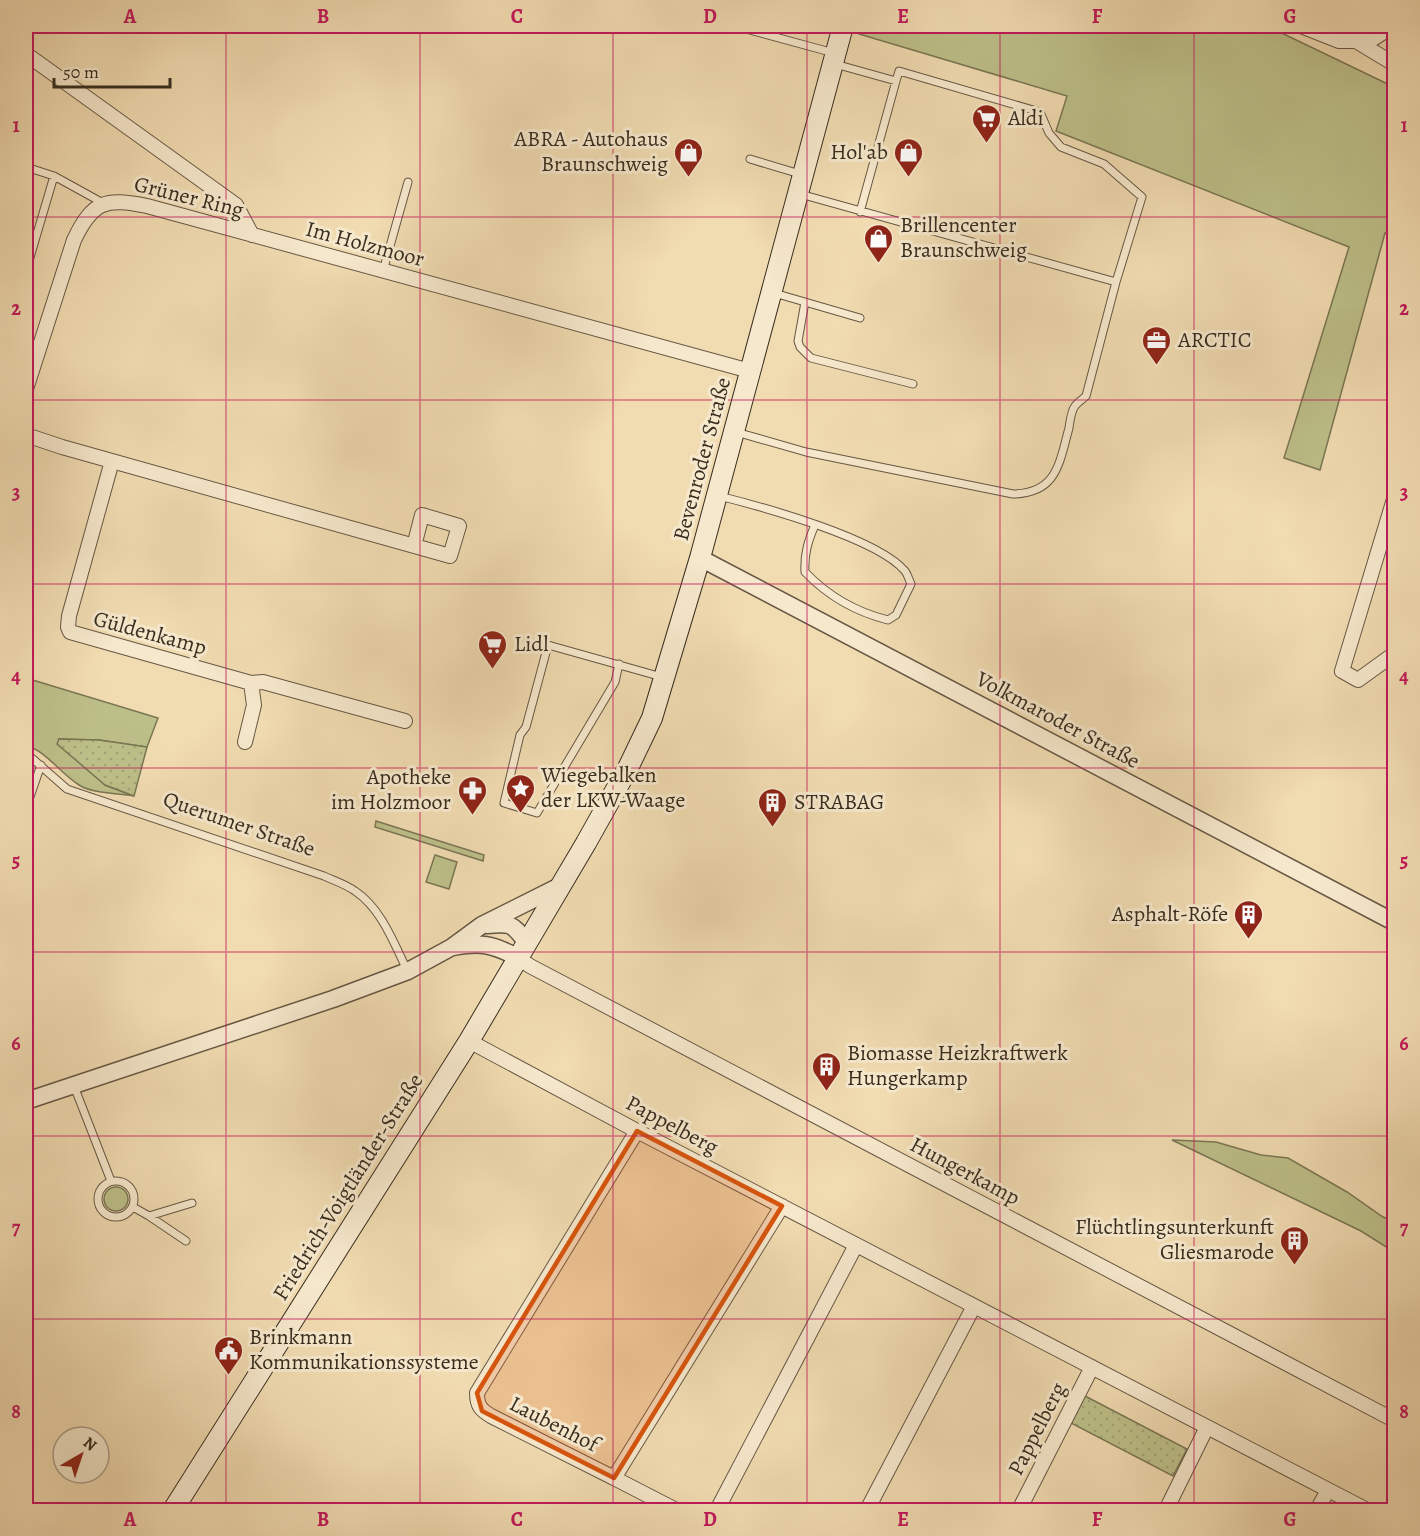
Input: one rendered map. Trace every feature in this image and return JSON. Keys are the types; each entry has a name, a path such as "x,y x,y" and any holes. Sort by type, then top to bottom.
{"main road":[{"name":"Bevenroder Straße","path":"560,886 628,768 652,718 700,558 843,26"},
{"name":"Friedrich-Voigtländer-Straße","path":"173,1510 469,1041 560,886"}],"street":[{"path":"1300,26 1318,29 1339,40 1356,41 1373,39 1393,26"},
{"path":"1356,41 1395,64"},
{"path":"26,54 236,205 252,235"},
{"name":"Grüner Ring","path":"26,389 74,240 90,213 103,204 120,200 252,235"},
{"name":"Im Holzmoor","path":"252,235 750,371"},
{"path":"26,435 414,546"},
{"name":"Güldenkamp","path":"112,461 69,616 70,632 251,683 263,682 405,722"},
{"path":"1395,499 1342,671 1358,680 1395,654"},
{"name":"Volkmaroder Straße","path":"700,558 1395,922"},
{"path":"245,742 254,705 251,683"},
{"path":"26,1101 333,999 408,971 452,947 482,925 560,886"},
{"path":"452,947 474,943 522,949 514,926 482,925"},
{"name":"Hungerkamp","path":"522,949 550,977 1395,1420"},
{"name":"Pappelberg","path":"469,1041 637,1131 1367,1510"},
{"name":"Laubenhof","path":"637,1131 477,1393 477,1403 482,1411 614,1478 782,1206"},
{"path":"717,1510 856,1245"},
{"path":"867,1510 974,1306"},
{"name":"Pappelberg","path":"1019,1510 1092,1367"},
{"path":"1166,1510 1207,1427"},
{"path":"614,1478 676,1510"},
{"path":"1317,1510 1328,1490"}],"lane":[{"path":"735,26 896,81"},
{"path":"734,432 806,452 1012,494 1029,494 1051,480 1058,465 1074,407 1086,396 1116,282 1142,197 1104,164 1061,147 1049,133 1040,112 899,71 860,212"},
{"path":"750,159 860,212 1116,282"},
{"path":"26,167 54,176 103,204"},
{"path":"26,271 54,176"},
{"path":"383,271 408,182"},
{"path":"771,292 860,318"},
{"path":"806,302 798,341 800,347 811,358 913,384"},
{"path":"717,495 815,525 856,540 884,554 907,572 910,584 903,605 896,615 888,620 872,616 837,599 805,572 804,559 807,543 815,525"},
{"path":"619,664 615,682 537,813 504,803 520,735 526,727 548,645 619,664 664,678"},
{"name":"Querumer Straße","path":"26,753 67,789 346,885 365,899 377,914 408,971"},
{"path":"26,808 41,765"},
{"path":"74,1085 111,1181"},
{"path":"111,1181 123,1182 135,1195 133,1208 119,1217 112,1217 102,1211 98,1200 105,1184 111,1181"},
{"path":"149,1215 192,1203"},
{"path":"133,1208 149,1215 186,1241"}],"highlighted area":[{"path":"637,1131 782,1206 614,1478 482,1411 477,1393"}],"green space":[{"path":"861,26 1267,26 1394,87 1394,236 1385,233 1320,470 1284,458 1349,247 1056,131 1067,96 859,34"},
{"path":"26,678 158,718 147,747 99,740 59,739 105,785 134,796 98,792 85,788 34,748 26,745"},
{"path":"59,739 99,740 147,747 134,796 105,785 57,744"},
{"path":"376,821 484,855 483,861 375,827"},
{"path":"435,855 457,862 449,889 426,882"},
{"path":"1172,1140 1216,1142 1261,1155 1288,1158 1347,1192 1383,1217 1394,1221 1394,1252 1361,1231"},
{"path":"116,1187 125,1190 128,1199 125,1208 116,1211 107,1208 104,1199 107,1190"},
{"path":"1085,1396 1187,1449 1173,1476 1071,1423"}],"place":[{"name":"Aldi","path":"987,144"},
{"name":"ABRA - Autohaus Braunschweig","path":"689,178"},
{"name":"Hol'ab","path":"909,178"},
{"name":"Brillencenter Braunschweig","path":"879,264"},
{"name":"ARCTIC","path":"1157,366"},
{"name":"Lidl","path":"493,670"},
{"name":"Wiegebalken der LKW-Waage","path":"520,814"},
{"name":"Apotheke im Holzmoor","path":"472,816"},
{"name":"STRABAG","path":"773,828"},
{"name":"Asphalt-Röfe","path":"1249,940"},
{"name":"Biomasse Heizkraftwerk Hungerkamp","path":"826,1092"},
{"name":"Flüchtlingsunterkunft Gliesmarode","path":"1295,1266"},
{"name":"Brinkmann Kommunikationssysteme","path":"228,1376"}]}
